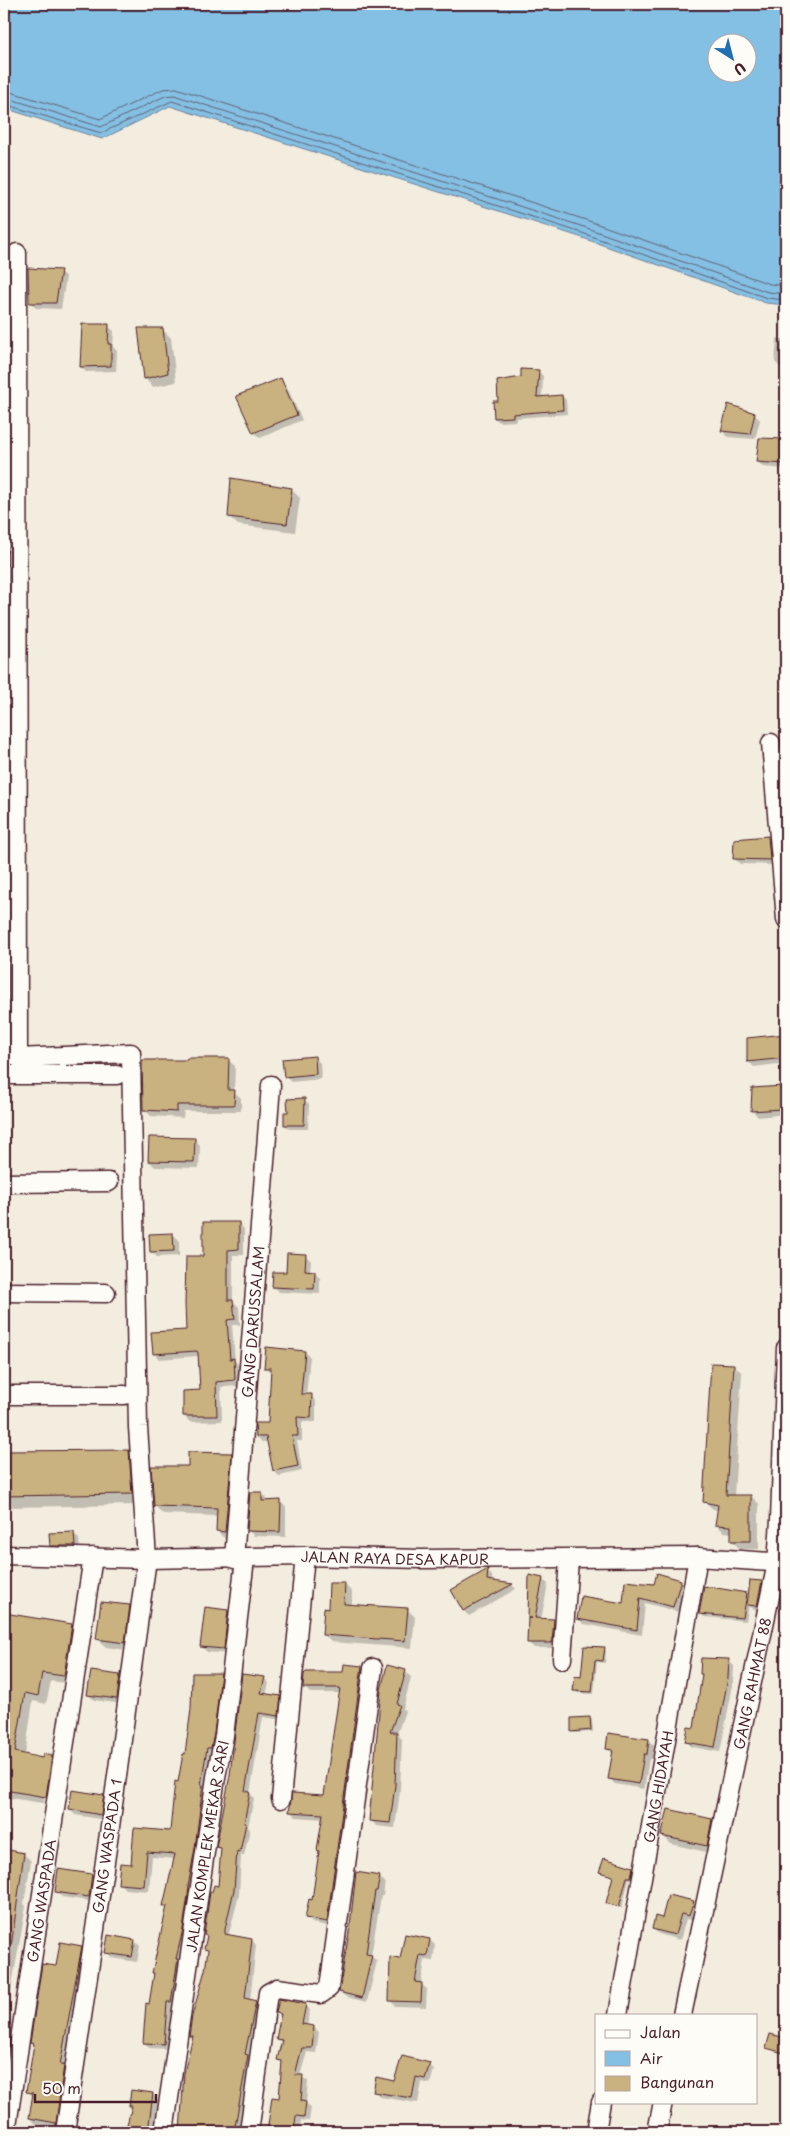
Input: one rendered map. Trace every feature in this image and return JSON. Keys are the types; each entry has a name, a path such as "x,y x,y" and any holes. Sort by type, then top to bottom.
{"street":[{"name":"GANG WASPADA 1","path":"17,253 18,1058 131,1053 138,1427 147,1559 108,1848 65,2132"},
{"path":"771,743 786,919"},
{"path":"4,1075 116,1075"},
{"name":"GANG DARUSSALAM","path":"239,1559 272,1085"},
{"path":"4,1182 109,1182"},
{"path":"4,1292 106,1292"},
{"name":"GANG RAHMAT 88","path":"682,2014 782,1563 780,1520 786,1348"},
{"path":"4,1395 125,1394"},
{"name":"JALAN RAYA DESA KAPUR","path":"4,1555 147,1559 239,1559 305,1556 569,1559 698,1557 782,1563"},
{"path":"281,1799 305,1556"},
{"name":"GANG WASPADA","path":"6,2132 93,1557"},
{"name":"GANG HIDAYAH","path":"618,2014 698,1557"},
{"name":"JALAN KOMPLEK MEKAR SARI","path":"164,2132 216,1777 224,1736 239,1559"},
{"path":"562,1660 569,1559"},
{"path":"249,2132 268,1993 277,1988 321,1994 329,1988 372,1668"},
{"path":"596,2132 602,2104"},
{"path":"657,2132 663,2104"}],"water":[{"path":"4,4 786,4 786,305 766,303 580,237 170,106 102,139 4,108"}],"building":[{"path":"28,268 61,270 56,303 29,303"},
{"path":"82,324 109,324 108,344 111,344 111,366 80,367"},
{"path":"138,328 163,328 168,373 144,379"},
{"path":"521,369 539,370 537,397 562,395 563,410 513,414 513,417 494,418 493,401 498,401 497,381 521,377"},
{"path":"281,378 297,415 253,433 236,396"},
{"path":"728,404 755,413 750,434 721,431"},
{"path":"759,438 786,439 786,464 756,462"},
{"path":"231,478 292,488 287,524 228,517"},
{"path":"768,836 770,860 733,859 734,839"},
{"path":"786,1034 786,1058 747,1062 747,1038"},
{"path":"315,1056 316,1074 284,1077 282,1059"},
{"path":"187,1058 229,1058 228,1090 235,1090 234,1105 177,1105 177,1112 143,1110 142,1060 187,1060"},
{"path":"783,1086 782,1109 751,1111 752,1088"},
{"path":"305,1098 304,1125 284,1125 284,1112 288,1112 287,1099"},
{"path":"149,1137 195,1138 194,1162 148,1161"},
{"path":"203,1222 239,1222 239,1249 228,1250 228,1300 233,1300 235,1319 227,1320 230,1359 234,1358 235,1380 216,1382 217,1416 183,1416 183,1391 200,1390 198,1353 197,1351 153,1354 151,1332 186,1330 186,1256 203,1256"},
{"path":"173,1233 174,1251 150,1252 149,1234"},
{"path":"287,1253 306,1254 305,1270 315,1271 314,1289 272,1287 273,1272 286,1272"},
{"path":"266,1347 305,1351 301,1394 312,1394 311,1418 297,1417 298,1436 292,1436 298,1466 273,1471 266,1437 256,1437 255,1423 268,1423 271,1368 264,1368"},
{"path":"711,1363 734,1364 726,1495 751,1495 751,1541 731,1541 731,1526 715,1525 718,1505 703,1502"},
{"path":"129,1450 132,1494 4,1496 4,1451"},
{"path":"188,1452 232,1453 225,1532 216,1531 217,1508 154,1506 151,1466 188,1466"},
{"path":"250,1492 262,1492 262,1501 281,1500 280,1532 247,1531"},
{"path":"74,1532 75,1546 50,1546 49,1533"},
{"path":"488,1569 487,1580 513,1584 463,1611 451,1590"},
{"path":"657,1573 681,1580 673,1607 640,1598 637,1630 577,1619 581,1596 623,1603 625,1581 654,1584"},
{"path":"529,1575 543,1578 535,1618 554,1619 552,1643 527,1643"},
{"path":"750,1580 762,1581 757,1606 747,1605"},
{"path":"329,1583 345,1583 344,1604 408,1608 405,1641 322,1635 324,1608 328,1609"},
{"path":"704,1586 747,1593 743,1618 699,1614"},
{"path":"101,1602 130,1605 125,1643 96,1639"},
{"path":"205,1607 228,1610 224,1649 200,1647"},
{"path":"4,1613 72,1624 64,1676 42,1673 38,1696 25,1693 15,1752 42,1758 43,1754 52,1756 46,1797 4,1790"},
{"path":"584,1646 605,1647 603,1661 595,1660 592,1692 573,1691 575,1676 581,1677"},
{"path":"701,1658 729,1659 728,1678 715,1747 685,1742 688,1727 694,1728 702,1674 700,1674"},
{"path":"344,1664 362,1666 327,1922 305,1918 309,1899 312,1900 323,1814 289,1812 292,1793 324,1795 340,1688 303,1688 304,1674 306,1672 343,1672"},
{"path":"387,1665 406,1670 397,1704 400,1705 390,1732 397,1732 395,1785 390,1823 369,1821 381,1690"},
{"path":"91,1671 120,1675 117,1699 87,1695"},
{"path":"192,1673 221,1673 214,1734 211,1748 207,1748 201,1785 203,1785 183,1929 176,1959 178,1959 171,2002 167,2002 164,2044 143,2043 146,2003 149,2004 154,1973 152,1973 167,1906 163,1906 175,1854 147,1852 144,1886 118,1884 120,1863 131,1864 134,1828 170,1831 175,1781 178,1782 183,1754 185,1754 191,1709"},
{"path":"242,1674 265,1677 261,1693 281,1696 279,1716 259,1713 245,1791 250,1792 244,1823 246,1823 240,1852 237,1851 234,1890 225,1929 225,1934 252,1939 245,1998 256,2001 245,2054 248,2055 234,2132 180,2132 184,2073 193,2036 189,2036 192,2016 205,1970 208,1950 204,1949 207,1936 204,1935 210,1892 212,1892 214,1885 218,1886 221,1848 216,1847 230,1775"},
{"path":"590,1717 591,1730 571,1732 571,1718"},
{"path":"608,1733 649,1739 647,1754 644,1754 639,1784 608,1779 613,1750 606,1749"},
{"path":"72,1790 104,1795 101,1815 69,1809"},
{"path":"668,1809 712,1819 707,1846 661,1836"},
{"path":"4,1849 24,1853 11,1947 4,1946"},
{"path":"604,1858 633,1867 631,1877 627,1877 619,1907 606,1903 613,1876 599,1872"},
{"path":"58,1869 92,1874 89,1897 55,1892"},
{"path":"356,1872 380,1876 377,1891 375,1891 366,1954 372,1955 362,1998 339,1992 350,1926"},
{"path":"668,1895 694,1901 689,1916 681,1914 675,1935 652,1929 655,1916 662,1918"},
{"path":"405,1934 430,1939 427,1956 420,1955 415,1982 422,1983 421,2002 389,2001 390,1957 400,1959"},
{"path":"108,1935 135,1940 132,1957 105,1953"},
{"path":"60,1942 82,1946 60,2065 64,2065 56,2123 29,2118 33,2093 26,2092 34,2044 30,2043 42,1964 56,1966"},
{"path":"279,1999 306,2004 302,2024 314,2026 312,2048 302,2048 295,2075 303,2075 301,2101 306,2102 304,2117 296,2116 294,2132 267,2132 272,2097 279,2098 282,2061 277,2060 282,2040 276,2039 281,2014 276,2013"},
{"path":"770,2034 786,2038 784,2053 766,2048"},
{"path":"402,2056 430,2063 425,2079 416,2077 412,2098 373,2092 376,2077 394,2081"},
{"path":"131,2090 153,2093 148,2132 125,2132 132,2106 129,2106"}]}
